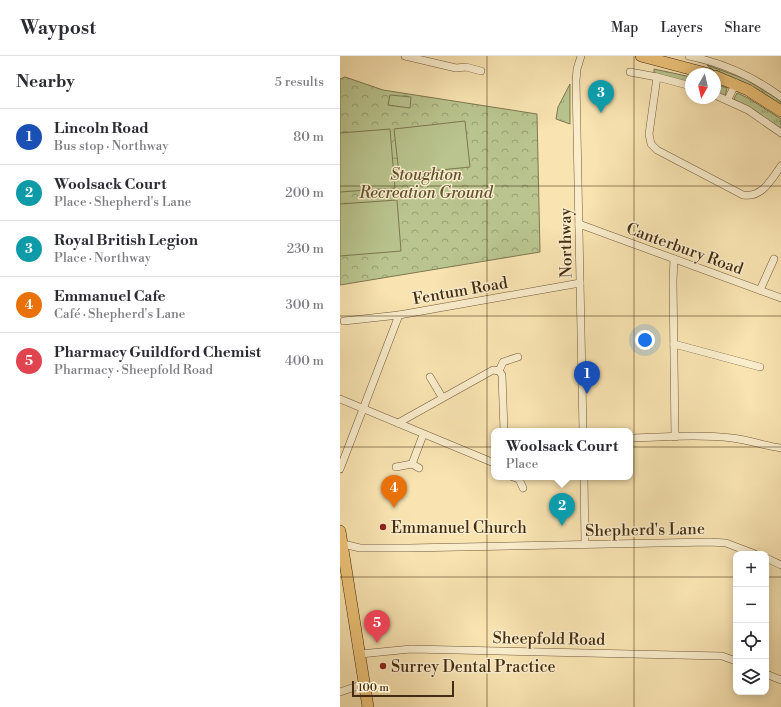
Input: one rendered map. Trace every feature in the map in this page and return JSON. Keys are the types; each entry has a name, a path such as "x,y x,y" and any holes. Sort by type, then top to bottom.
{"main road":[{"path":"641,56 660,58 691,68"},
{"path":"721,78 736,84 781,111"},
{"path":"340,530 368,707"}],"street":[{"path":"405,56 426,58 456,68 466,67 481,71"},
{"name":"Northway","path":"581,56 577,69 576,80 583,428"},
{"path":"689,56 715,59 753,79 781,97"},
{"path":"630,72 685,84"},
{"path":"657,77 649,134 651,144 656,150 743,195 752,196 760,194 781,166"},
{"path":"728,99 736,84"},
{"path":"721,97 748,110 781,133"},
{"name":"Canterbury Road","path":"579,224 781,298"},
{"path":"674,259 676,437"},
{"path":"760,290 774,259"},
{"name":"Fentum Road","path":"344,321 399,315 580,283"},
{"path":"340,470 399,315"},
{"path":"674,344 760,367"},
{"path":"499,371 503,362 518,357"},
{"path":"398,423 442,397 493,370 499,371 502,375 504,428"},
{"path":"430,377 442,397"},
{"path":"340,399 423,435 491,462"},
{"path":"396,467 416,466 423,435"},
{"path":"633,438 732,438 781,448"},
{"path":"519,480 523,488"},
{"path":"584,480 585,543"},
{"name":"Shepherd's Lane","path":"342,544 360,548 409,548 585,543 710,542 726,543 747,551"},
{"path":"769,559 781,565"},
{"name":"Sheepfold Road","path":"360,654 412,649 722,656 733,660"},
{"path":"769,675 781,680"},
{"path":"340,692 364,684"}],"green space":[{"path":"654,69 685,76 685,82 654,73"},
{"path":"721,70 745,79 781,101 781,107 721,76"},
{"name":"Stoughton Recreation Ground","path":"345,77 383,90 537,114 540,252 340,285 340,79"},
{"path":"570,84 570,124 556,119 558,107"},
{"path":"721,86 727,88 725,96 721,95"},
{"path":"737,93 748,98 781,119 781,130 734,99"},
{"path":"390,95 411,97 410,108 388,105"},
{"path":"465,121 470,167 399,174 394,129"},
{"path":"390,129 395,188 340,192 340,133"},
{"path":"397,200 401,251 340,256 340,204"}],"place":[{"name":"Royal British Legion","path":"601,113"},
{"name":"Lincoln Road","path":"587,394"},
{"name":"Emmanuel Cafe","path":"394,508"},
{"name":"Woolsack Court","path":"562,526"},
{"name":"Emmanuel Church","path":"383,527"},
{"name":"Pharmacy Guildford Chemist","path":"377,643"},
{"name":"Surrey Dental Practice","path":"383,666"}]}
